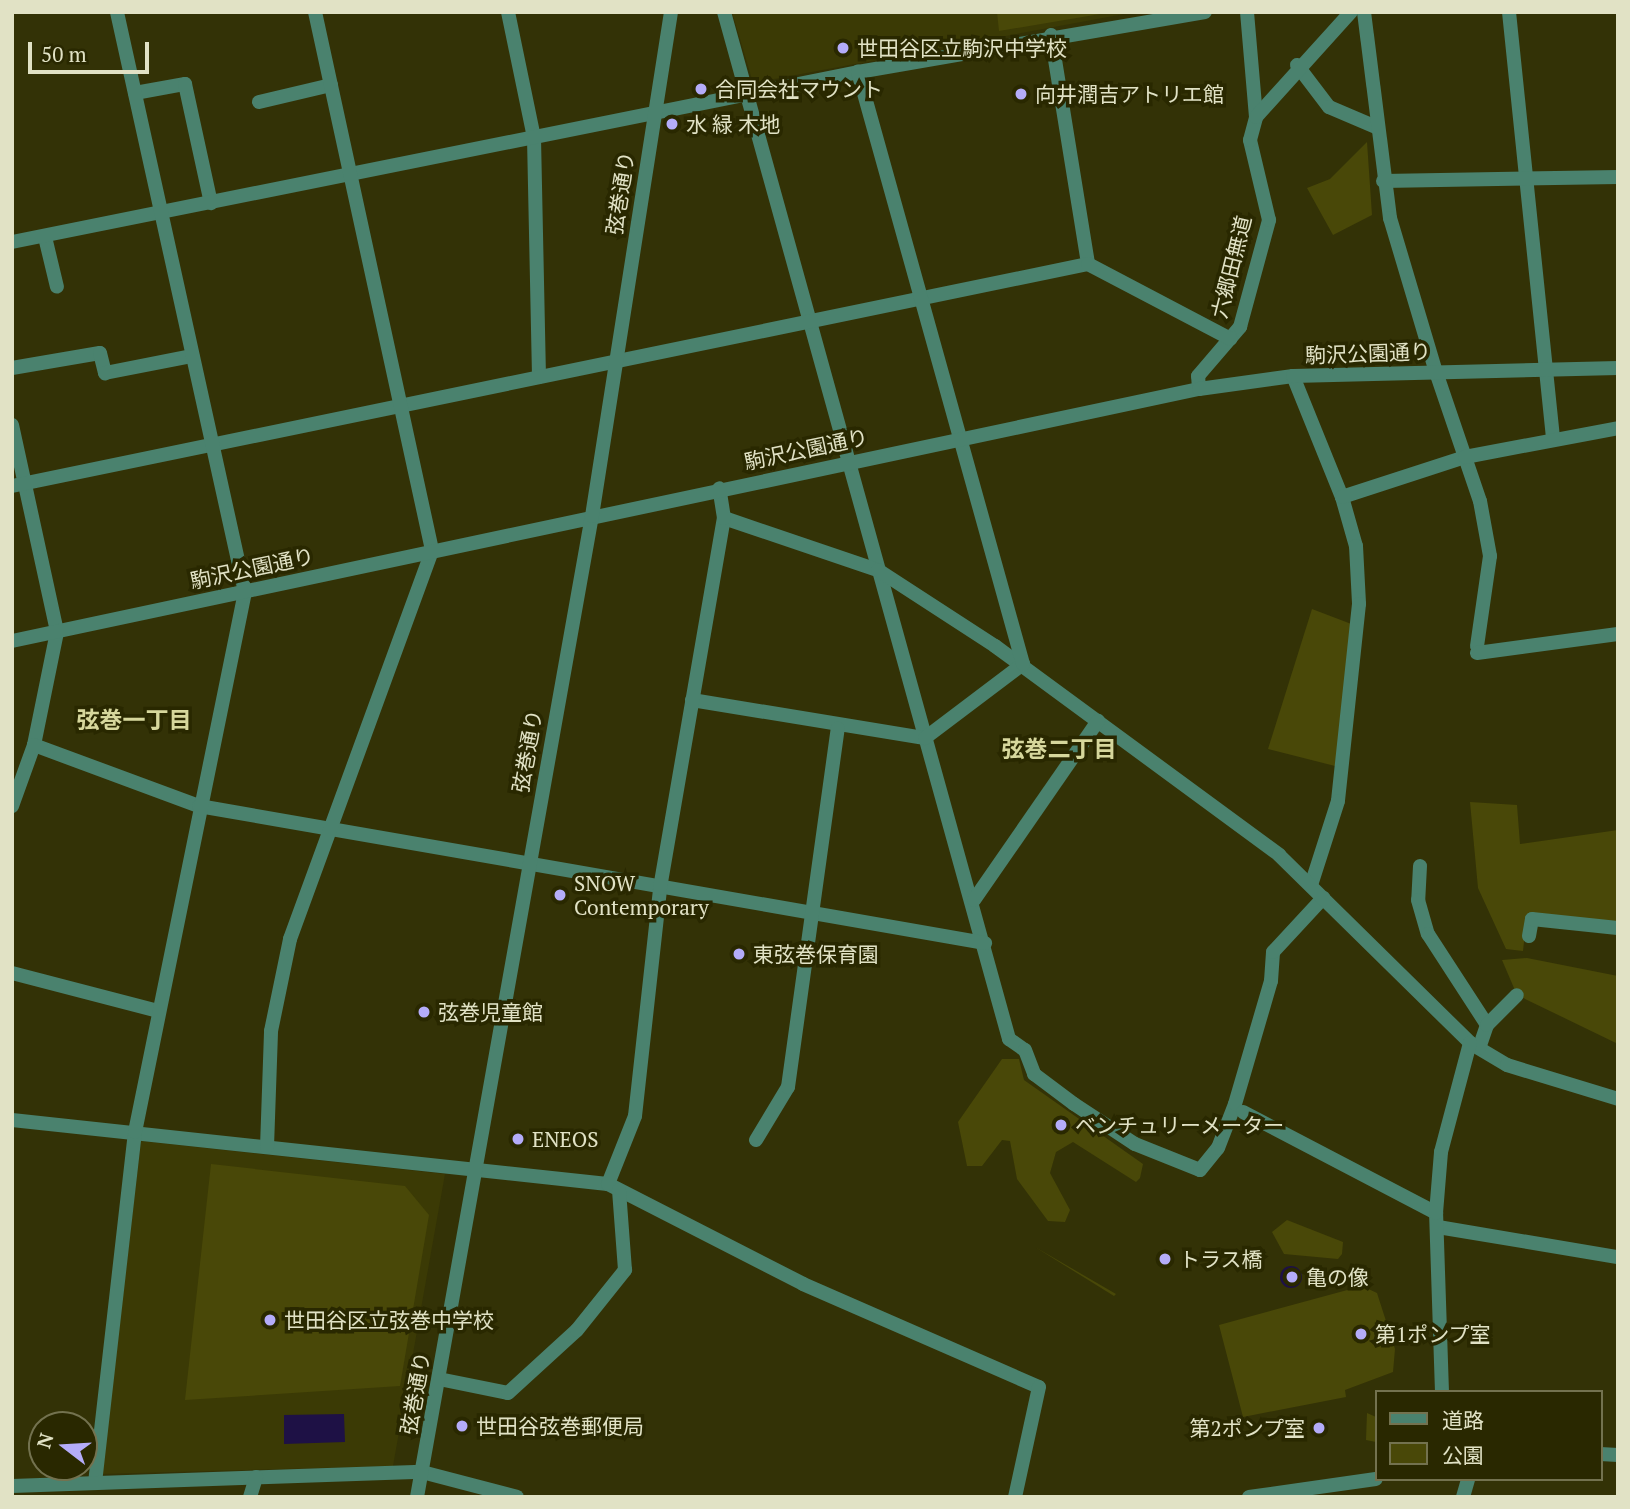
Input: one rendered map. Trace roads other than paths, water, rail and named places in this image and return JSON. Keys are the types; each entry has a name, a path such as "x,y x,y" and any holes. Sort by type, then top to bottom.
{"street":[{"path":"94,1483 135,1132 244,592 117,12"},
{"path":"267,1146 271,1031 290,939 327,829 432,550 315,12"},
{"path":"508,12 534,138 539,377"},
{"name":"弦巻通り","path":"417,1497 592,516 671,12"},
{"path":"724,12 847,462 974,900 1009,1038 1025,1051 1034,1074 1135,1144 1200,1170 1218,1148 1236,1104 1271,981 1273,952 1323,898"},
{"path":"12,242 1152,15 1205,12"},
{"name":"六郷田無道","path":"1199,389 1198,376 1240,327 1269,220 1250,140 1256,117 1247,12"},
{"path":"1256,117 1297,65 1351,12"},
{"path":"1364,12 1383,181 1436,372 1465,457 1490,556 1477,650 1618,634"},
{"path":"1509,12 1553,439"},
{"path":"1051,35 1088,264"},
{"path":"1297,65 1329,107 1376,127"},
{"path":"858,72 919,299 961,437 1023,664"},
{"path":"135,93 185,84 211,203"},
{"path":"260,102 331,85"},
{"path":"1383,181 1618,177"},
{"path":"45,237 57,287"},
{"path":"19,485 1088,264 1231,339"},
{"path":"12,368 100,353 105,373 192,356"},
{"name":"駒沢公園通り","path":"12,642 719,488 1199,389 1293,376 1618,368"},
{"path":"1293,376 1342,497 1356,546 1360,604 1338,801 1311,885"},
{"path":"12,425 19,485 57,632 34,745 12,806"},
{"path":"1342,497 1465,457 1618,429"},
{"path":"439,1379 508,1393 577,1330 625,1270 613,1187 635,1116 660,888 724,518 719,488"},
{"path":"724,518 878,570 1023,664 1311,885 1474,1045 1507,1065 1618,1100"},
{"path":"692,700 838,728 925,738 1023,664"},
{"path":"974,900 1098,721"},
{"path":"756,1140 788,1087 808,914 838,728"},
{"path":"34,745 199,806 985,943"},
{"path":"1420,866 1418,901 1428,934 1488,1025"},
{"path":"1529,936 1532,919 1618,928"},
{"path":"12,973 158,1011"},
{"path":"1443,1390 1437,1220 1441,1152 1474,1045 1488,1025 1517,995"},
{"path":"1243,1112 1437,1220 1618,1257"},
{"path":"12,1120 267,1146 613,1187 827,1296 1039,1387 1015,1497"},
{"path":"12,1486 422,1472 517,1497"},
{"path":"250,1497 256,1477"},
{"path":"1249,1497 1374,1479"}],"place":[{"name":"世田谷区立駒沢中学校","path":"843,48"},
{"name":"合同会社マウント","path":"701,89"},
{"name":"向井潤吉アトリエ館","path":"1021,94"},
{"name":"水 緑 木地","path":"672,124"},
{"name":"SNOW Contemporary","path":"560,895"},
{"name":"東弦巻保育園","path":"739,954"},
{"name":"弦巻児童館","path":"424,1012"},
{"name":"ベンチュリーメーター","path":"1061,1125"},
{"name":"ENEOS","path":"518,1139"},
{"name":"トラス橋","path":"1165,1259"},
{"name":"亀の像","path":"1292,1277"},
{"name":"世田谷区立弦巻中学校","path":"270,1320"},
{"name":"第1ポンプ室","path":"1361,1334"},
{"name":"世田谷弦巻郵便局","path":"462,1426"},
{"name":"第2ポンプ室","path":"1319,1428"}],"district":[{"name":"弦巻一丁目","path":"134,720"},
{"name":"弦巻二丁目","path":"1059,749"}]}
